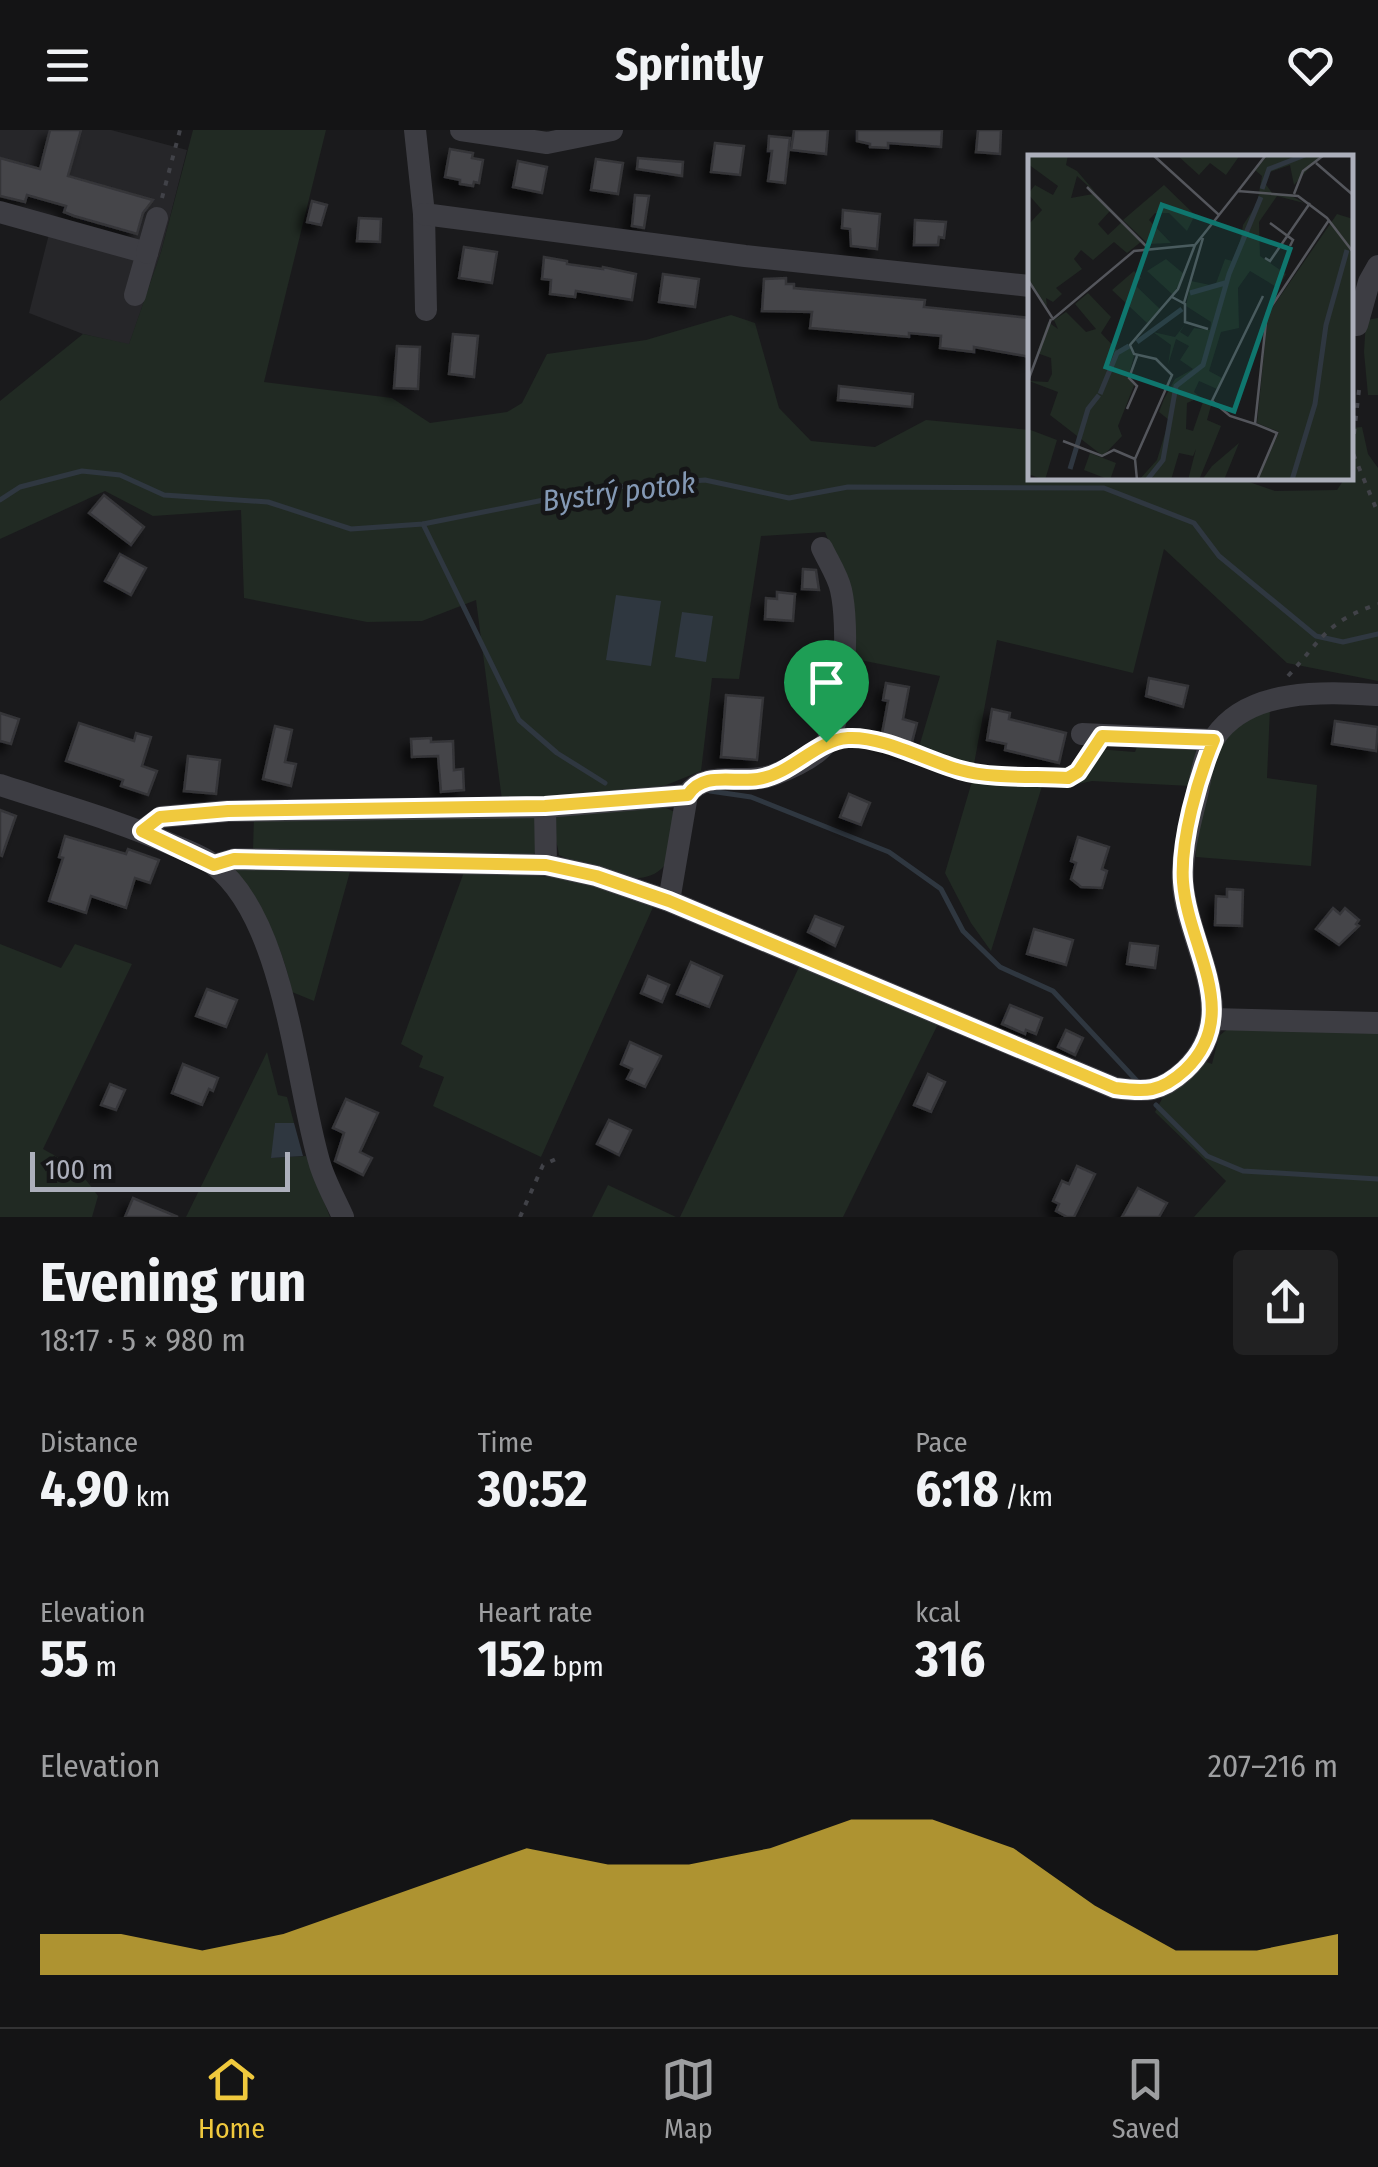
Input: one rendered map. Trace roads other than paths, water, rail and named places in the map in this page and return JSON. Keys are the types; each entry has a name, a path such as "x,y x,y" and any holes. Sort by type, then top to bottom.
{"street":[{"path":"415,130 424,214 426,310"},
{"path":"461,130 547,143 612,130"},
{"path":"0,212 147,253"},
{"path":"424,214 745,256 1028,286"},
{"path":"135,295 158,218"},
{"path":"1353,324 1358,325 1369,282 1378,266"},
{"path":"669,901 688,795 694,785 704,780 734,781 776,774 805,760 826,742 842,680 843,620 841,589 822,548"},
{"path":"214,865 234,859 546,865 596,876 669,901 1115,1088 1149,1093 1180,1075 1208,1041 1212,1019 1210,986 1186,902 1183,862 1206,759 1214,740 1226,724 1265,702 1314,696 1378,696"},
{"path":"1092,735 1214,740"},
{"path":"0,786 142,831 214,865 252,913 267,949 284,1000 320,1164 343,1217"},
{"path":"142,831 160,817 228,811 545,806 688,795"},
{"path":"545,806 546,865"},
{"path":"1212,1019 1378,1022"}],"waterway":[{"name":"Bystrý potok","path":"0,500 20,487 82,471 120,475 164,495 268,502 351,529 423,524 604,488 705,480 789,498 848,487 1104,488 1194,523 1219,556 1316,636 1343,642 1378,634"},
{"path":"423,524 519,720 557,753 605,783"},
{"path":"710,791 751,797 889,852 941,889 963,931 1000,967 1053,991 1137,1081"},
{"path":"1156,1105 1207,1156 1243,1171 1378,1179"}]}
